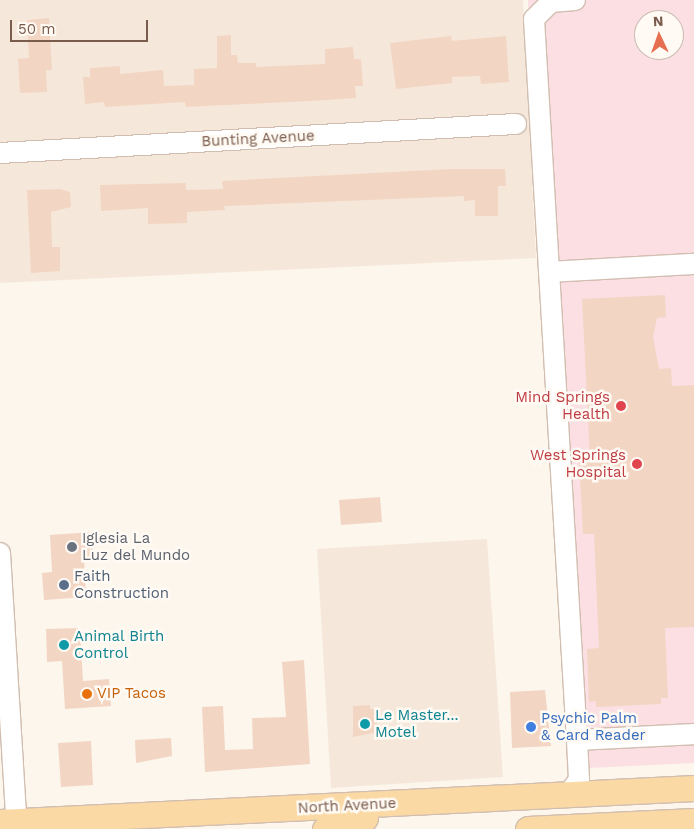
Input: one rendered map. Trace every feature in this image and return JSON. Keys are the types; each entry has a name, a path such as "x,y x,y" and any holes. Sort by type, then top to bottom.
{"main road":[{"name":"North Avenue","path":"11,824 326,818 447,801 694,788"},
{"path":"536,829 568,795"},
{"path":"192,829 278,824 326,818"},
{"path":"536,829 694,821"}],"street":[{"path":"568,795 580,779 534,19 551,2 575,0"},
{"name":"Bunting Avenue","path":"0,153 516,124"},
{"path":"549,272 694,264"},
{"path":"0,553 11,824"},
{"path":"577,740 694,734"}],"shaded area":[{"path":"0,0 523,0 536,258 0,283"},
{"name":"Mind Springs Health","path":"528,0 694,0 694,763 567,769"},
{"path":"487,539 503,777 331,788 317,549"}],"building":[{"path":"49,18 52,70 46,70 47,92 20,93 18,59 29,58 27,20"},
{"path":"231,35 231,55 237,55 238,63 256,63 256,67 325,64 325,49 353,47 354,59 361,59 363,86 355,86 356,98 328,100 186,107 185,102 105,107 104,102 85,104 83,77 90,77 90,68 120,66 120,74 163,70 164,86 194,85 194,69 217,68 217,36"},
{"path":"451,36 452,41 506,36 509,82 481,84 480,76 452,77 452,83 396,89 390,43"},
{"path":"451,169 505,169 506,186 498,186 498,216 475,216 475,200 464,201 464,196 224,206 225,210 187,212 187,223 148,224 148,208 101,211 100,185 186,183 186,190 223,189 222,181"},
{"path":"60,189 70,192 71,207 51,212 52,247 60,247 60,271 31,273 27,190"},
{"name":"West Springs Hospital","path":"665,295 666,317 657,318 653,337 659,369 671,368 672,386 694,385 694,627 665,628 668,698 661,698 661,704 596,707 596,701 589,702 587,649 599,648 594,534 583,534 579,459 590,459 582,299"},
{"path":"380,497 382,522 341,525 339,500"},
{"path":"92,532 93,558 84,559 86,597 44,600 42,573 52,572 50,535"},
{"path":"80,628 83,681 109,679 111,706 65,709 62,661 47,662 46,629"},
{"path":"304,660 310,764 205,772 202,707 223,706 225,750 253,749 252,718 286,717 282,662"},
{"name":"Psychic Palm & Card Reader","path":"545,690 551,746 512,748 510,692"},
{"name":"Le Master... Motel","path":"370,705 370,709 376,709 378,732 353,737 353,706"},
{"path":"171,738 172,756 136,763 135,740"},
{"path":"91,741 93,785 61,787 58,743"}],"place":[{"name":"Mind Springs Health","path":"621,406"},
{"name":"West Springs Hospital","path":"637,464"},
{"name":"Iglesia La Luz del Mundo","path":"72,547"},
{"name":"Faith Construction","path":"64,585"},
{"name":"Animal Birth Control","path":"64,645"},
{"name":"VIP Tacos","path":"87,694"},
{"name":"Le Master... Motel","path":"365,724"},
{"name":"Psychic Palm & Card Reader","path":"531,727"}]}
